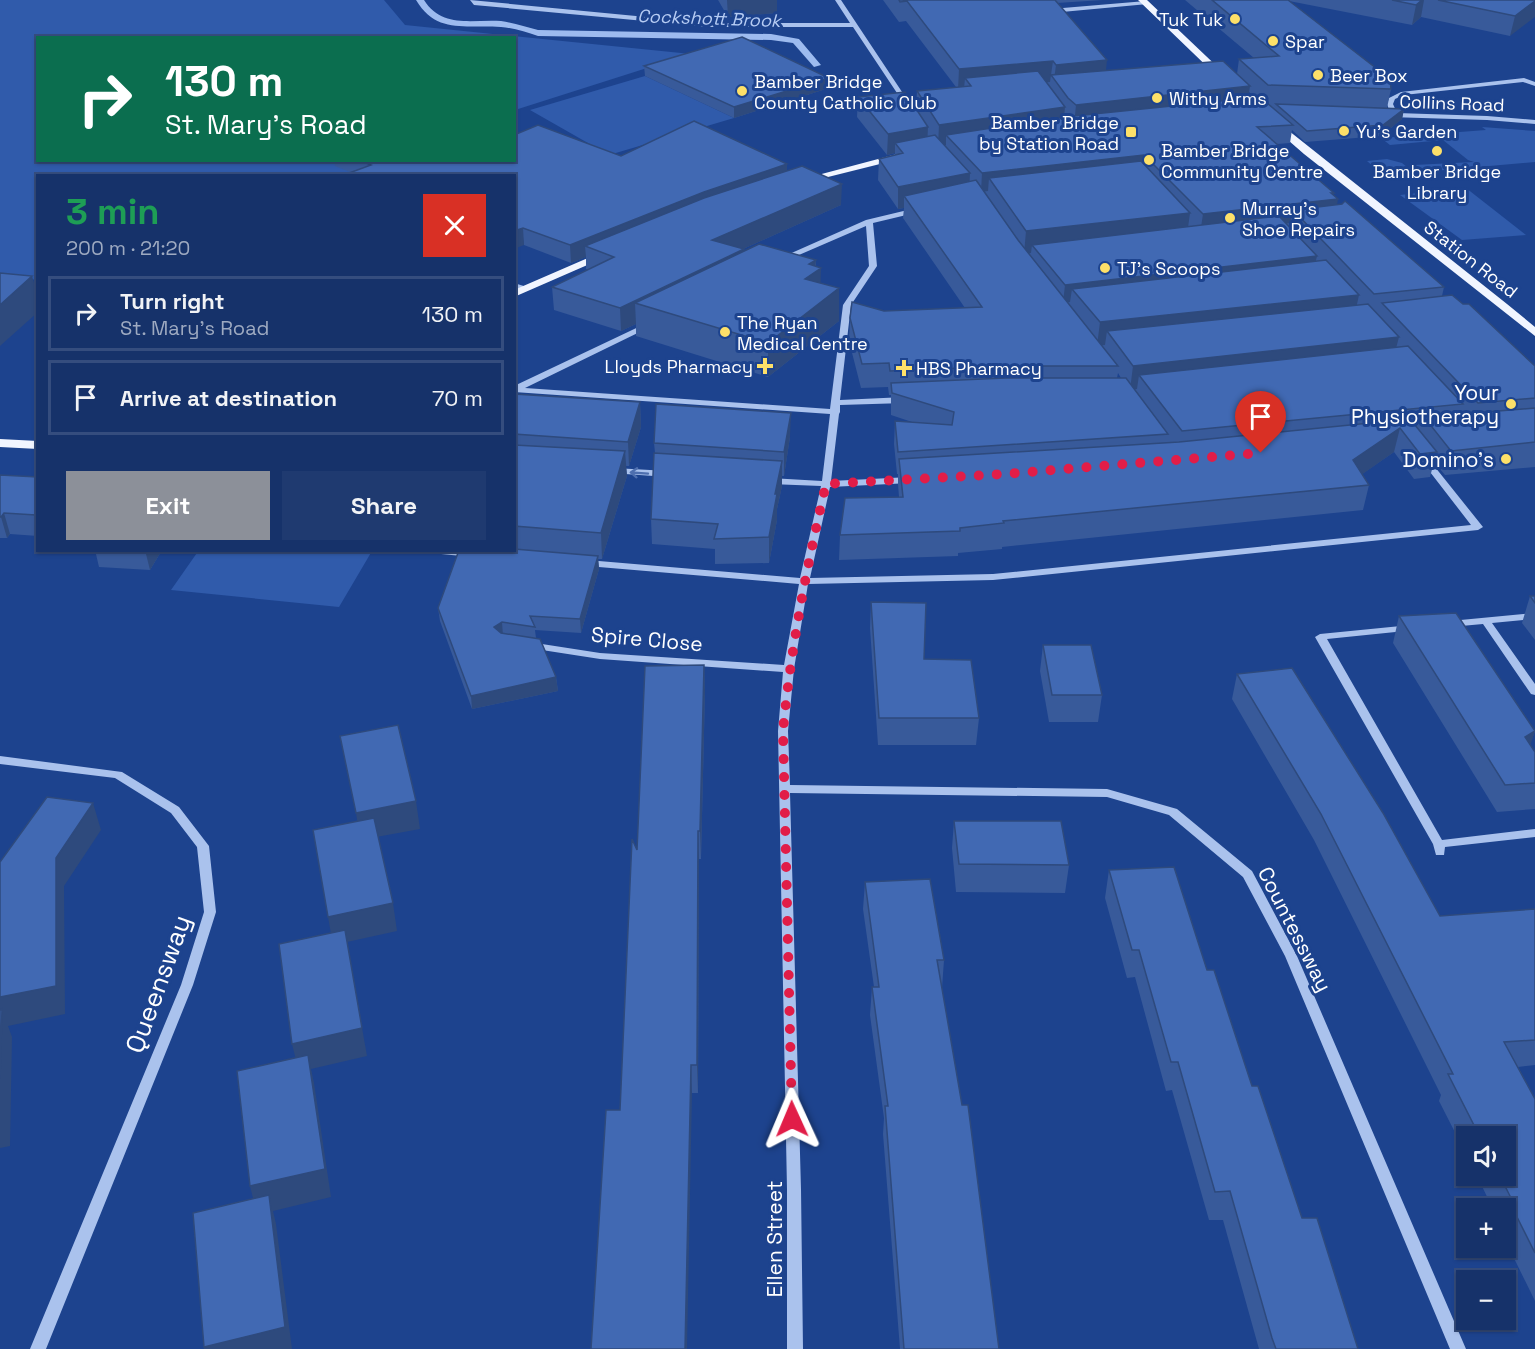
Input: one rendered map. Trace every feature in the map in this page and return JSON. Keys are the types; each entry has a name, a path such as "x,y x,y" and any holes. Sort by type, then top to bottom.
{"main road":[{"path":"1144,2 1232,85"},
{"name":"Station Road","path":"1268,117 1355,191 1422,241 1535,333"},
{"path":"792,184 904,156"},
{"path":"518,289 618,248"},
{"path":"0,443 36,445"}],"street":[{"path":"473,0 474,3 709,25 856,25"},
{"path":"838,0 909,108"},
{"path":"1047,11 1144,2"},
{"path":"1058,11 1062,17"},
{"path":"1394,115 1390,104 1392,98 1403,93 1524,80 1535,84"},
{"path":"892,101 916,98"},
{"name":"Collins Road","path":"1384,115 1535,122"},
{"path":"777,261 829,237 869,222 922,209"},
{"name":"Ellen Street","path":"795,1349 786,789 783,731 789,669 804,581 826,484 847,305 873,266 869,222"},
{"path":"516,390 662,318"},
{"path":"516,390 836,408 915,399"},
{"path":"570,562 804,581 993,577 1478,527 1414,447"},
{"path":"604,470 674,475"},
{"path":"756,480 826,484 921,479"},
{"path":"449,552 477,555"},
{"path":"1438,625 1535,616"},
{"path":"1486,621 1535,692"},
{"path":"1426,627 1320,637 1440,848 1535,834"},
{"name":"Spire Close","path":"513,643 600,656 789,669"},
{"name":"Queensway","path":"0,760 118,775 175,810 203,846 210,912 187,985 38,1349"},
{"name":"Countessway","path":"786,789 1107,793 1173,812 1248,874 1291,956 1458,1349"}],"shaded area":[{"path":"0,0 384,0 405,25 513,36 36,36 36,162 350,162 357,174 36,174 36,280 0,275"},
{"path":"516,36 691,54 516,110"},
{"path":"645,76 734,118 609,155 530,110"},
{"path":"1482,127 1535,131 1535,162 1422,172 1414,165 1474,162 1468,160 1443,140 1390,145 1381,138 1486,130"},
{"path":"1387,159 1402,163 1413,172 1383,175 1367,161"},
{"path":"1466,188 1526,235 1462,240 1400,195"},
{"path":"198,552 371,552 339,607 171,590"}],"building":[{"path":"899,0 1055,0 1107,60 1056,65 1053,61 959,69 907,1 900,2"},
{"path":"1212,0 1288,0 1390,79 1391,89 1268,85 1239,59 1279,56"},
{"path":"1392,0 1422,0 1416,5"},
{"path":"1438,0 1535,0 1535,1 1515,16"},
{"path":"742,37 829,78 734,107 644,66"},
{"path":"1223,61 1250,86 1076,105 1051,75"},
{"path":"1038,71 1065,107 939,125 917,91 971,86 965,78"},
{"path":"905,92 928,127 888,134 858,97"},
{"path":"1260,97 1293,125 1257,127 1334,193 1331,193 1338,199 1203,214 1144,155 982,173 946,135 1064,117"},
{"path":"1276,104 1404,109 1383,125 1307,131"},
{"path":"694,121 787,164 704,192 570,245 523,228 516,230 516,174 346,174 371,165 364,162 516,162 516,134 538,125 621,156"},
{"path":"935,135 970,173 898,187 879,159 903,153 895,143"},
{"path":"1141,161 1190,213 1026,231 989,178"},
{"path":"802,166 842,184 712,240 744,249 620,308 552,287 614,257 585,246 704,198"},
{"path":"976,180 1018,240 1118,366 1006,366 890,371 889,363 862,364 850,318 852,302 884,311 982,307 904,196"},
{"path":"1345,201 1444,287 1374,294 1293,210 1342,204"},
{"path":"1279,216 1317,256 1065,285 1032,245"},
{"path":"759,244 816,260 809,264 821,268 805,279 839,288 768,343 635,303"},
{"path":"1326,260 1359,295 1100,322 1072,289"},
{"path":"0,273 32,276 0,305"},
{"path":"1452,295 1463,304 1469,304 1535,366 1535,398 1478,403 1382,303"},
{"path":"1368,304 1399,337 1133,366 1107,331"},
{"path":"1408,346 1463,404 1182,431 1139,375"},
{"path":"1006,378 1126,378 1168,434 898,452 895,421 952,425 954,412 892,393 891,383"},
{"path":"516,394 640,402 628,442 516,434"},
{"path":"656,404 791,413 784,452 654,443"},
{"path":"1535,408 1535,442 1451,451 1424,417"},
{"path":"1410,419 1437,452 1420,454 1400,428 1353,460 1369,485 1003,521 1004,523 960,528 960,531 840,535 845,498 903,497 899,459 1179,442"},
{"path":"516,445 625,451 601,533 516,526"},
{"path":"654,453 782,461 769,537 714,539 718,524 651,519"},
{"path":"0,475 36,477 36,515 4,513 0,517"},
{"path":"516,549 598,556 580,619 530,616 535,627 502,622 494,627 501,633 540,639 556,677 471,696 438,608 458,552 516,552"},
{"path":"871,602 926,603 924,659 971,660 979,718 879,718"},
{"path":"1456,613 1535,731 1525,737 1535,752 1535,783 1505,785 1399,616"},
{"path":"1043,645 1091,645 1102,695 1052,695"},
{"path":"704,665 700,831 698,831 697,1065 691,1065 685,1349 591,1349 606,1110 620,1110 632,839 637,850 645,666"},
{"path":"1292,668 1383,813 1440,916 1535,909 1535,1040 1504,1042 1535,1099 1535,1253 1516,1215 1516,1198 1511,1198 1505,1186 1516,1186 1516,1126 1474,1126 1448,1074 1453,1074 1321,814 1237,674"},
{"path":"398,725 416,801 356,813 340,736"},
{"path":"47,797 93,803 56,858 56,986 0,997 0,862"},
{"path":"374,818 393,903 328,917 313,830"},
{"path":"954,821 1061,821 1069,865 959,864"},
{"path":"1174,867 1207,970 1214,970 1252,1086 1258,1086 1302,1218 1317,1218 1358,1349 1276,1349 1230,1191 1215,1192 1178,1062 1171,1062 1139,950 1132,950 1109,870"},
{"path":"930,879 944,960 937,960 962,1105 968,1105 999,1349 904,1349 885,1106 888,1106 872,987 879,987 865,882"},
{"path":"345,930 362,1028 292,1044 279,944"},
{"path":"2,1009 0,1079 0,1010"},
{"path":"308,1055 325,1169 250,1186 237,1071"},
{"path":"269,1195 285,1327 204,1347 193,1213"}],"waterway":[{"name":"Cockshott Brook","path":"420,0 426,10 434,17 444,21 515,26 538,33 771,37 796,41 817,65"}],"place":[{"name":"Tuk Tuk","path":"1235,19"},
{"name":"Spar","path":"1273,41"},
{"name":"Beer Box","path":"1318,75"},
{"name":"Bamber Bridge County Catholic Club","path":"742,91"},
{"name":"Withy Arms","path":"1157,98"},
{"name":"Yu's Garden","path":"1344,131"},
{"name":"Bamber Bridge by Station Road","path":"1131,132"},
{"name":"Bamber Bridge Library","path":"1437,151"},
{"name":"Bamber Bridge Community Centre","path":"1149,160"},
{"name":"Murray's Shoe Repairs","path":"1230,218"},
{"name":"TJ's Scoops","path":"1105,268"},
{"name":"The Ryan Medical Centre","path":"725,332"},
{"name":"Lloyds Pharmacy","path":"765,366"},
{"name":"HBS Pharmacy","path":"904,368"},
{"name":"Your Physiotherapy","path":"1511,404"},
{"name":"Domino's","path":"1506,459"}],"route":[{"path":"792,1119 783,731 789,669 804,581 826,484 1004,474 1261,453"}]}
